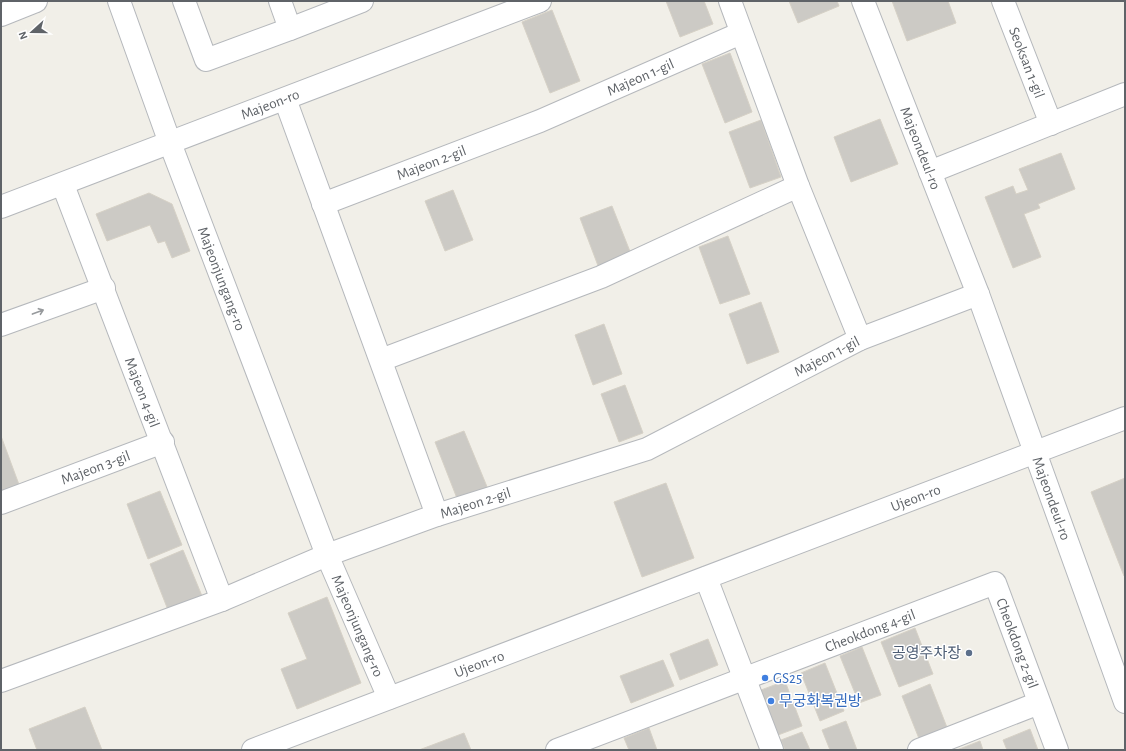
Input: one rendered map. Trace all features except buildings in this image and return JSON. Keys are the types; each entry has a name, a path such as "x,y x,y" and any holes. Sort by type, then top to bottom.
{"street":[{"path":"1,14 36,1"},
{"name":"Majeonjungang-ro","path":"119,1 170,143 326,555 389,698"},
{"path":"184,1 206,60 362,1"},
{"path":"280,1 290,28"},
{"name":"Majeon 1-gil","path":"647,449 860,339 798,186 730,1"},
{"name":"Majeondeul-ro","path":"863,1 978,294 1125,702"},
{"name":"Seoksan 1-gil","path":"1002,1 1051,124"},
{"name":"Majeon-ro","path":"1,207 285,99 529,3"},
{"name":"Majeon 1-gil","path":"540,121 741,33"},
{"path":"930,172 1125,94"},
{"name":"Majeon 2-gil","path":"285,99 382,360 437,514 647,449"},
{"name":"Majeon 2-gil","path":"323,204 540,121"},
{"name":"Majeon 4-gil","path":"63,184 163,442 222,600"},
{"path":"382,360 601,276 798,186"},
{"path":"1,325 104,288"},
{"path":"860,339 978,294"},
{"name":"Ujeon-ro","path":"253,750 1125,419"},
{"name":"Majeon 3-gil","path":"1,503 163,442"},
{"name":"Majeonjungang-ro","path":"222,600 326,555 437,514"},
{"path":"706,578 772,750"},
{"name":"Cheokdong 4-gil","path":"557,750 995,584"},
{"name":"Cheokdong 2-gil","path":"995,584 1057,750"},
{"path":"1,681 222,600"},
{"name":"Cheokdong 2-gil","path":"919,750 1039,703"}],"place":[{"name":"공영주차장","path":"969,653"},
{"name":"GS25","path":"765,678"},
{"name":"무궁화복권방","path":"771,701"}]}
